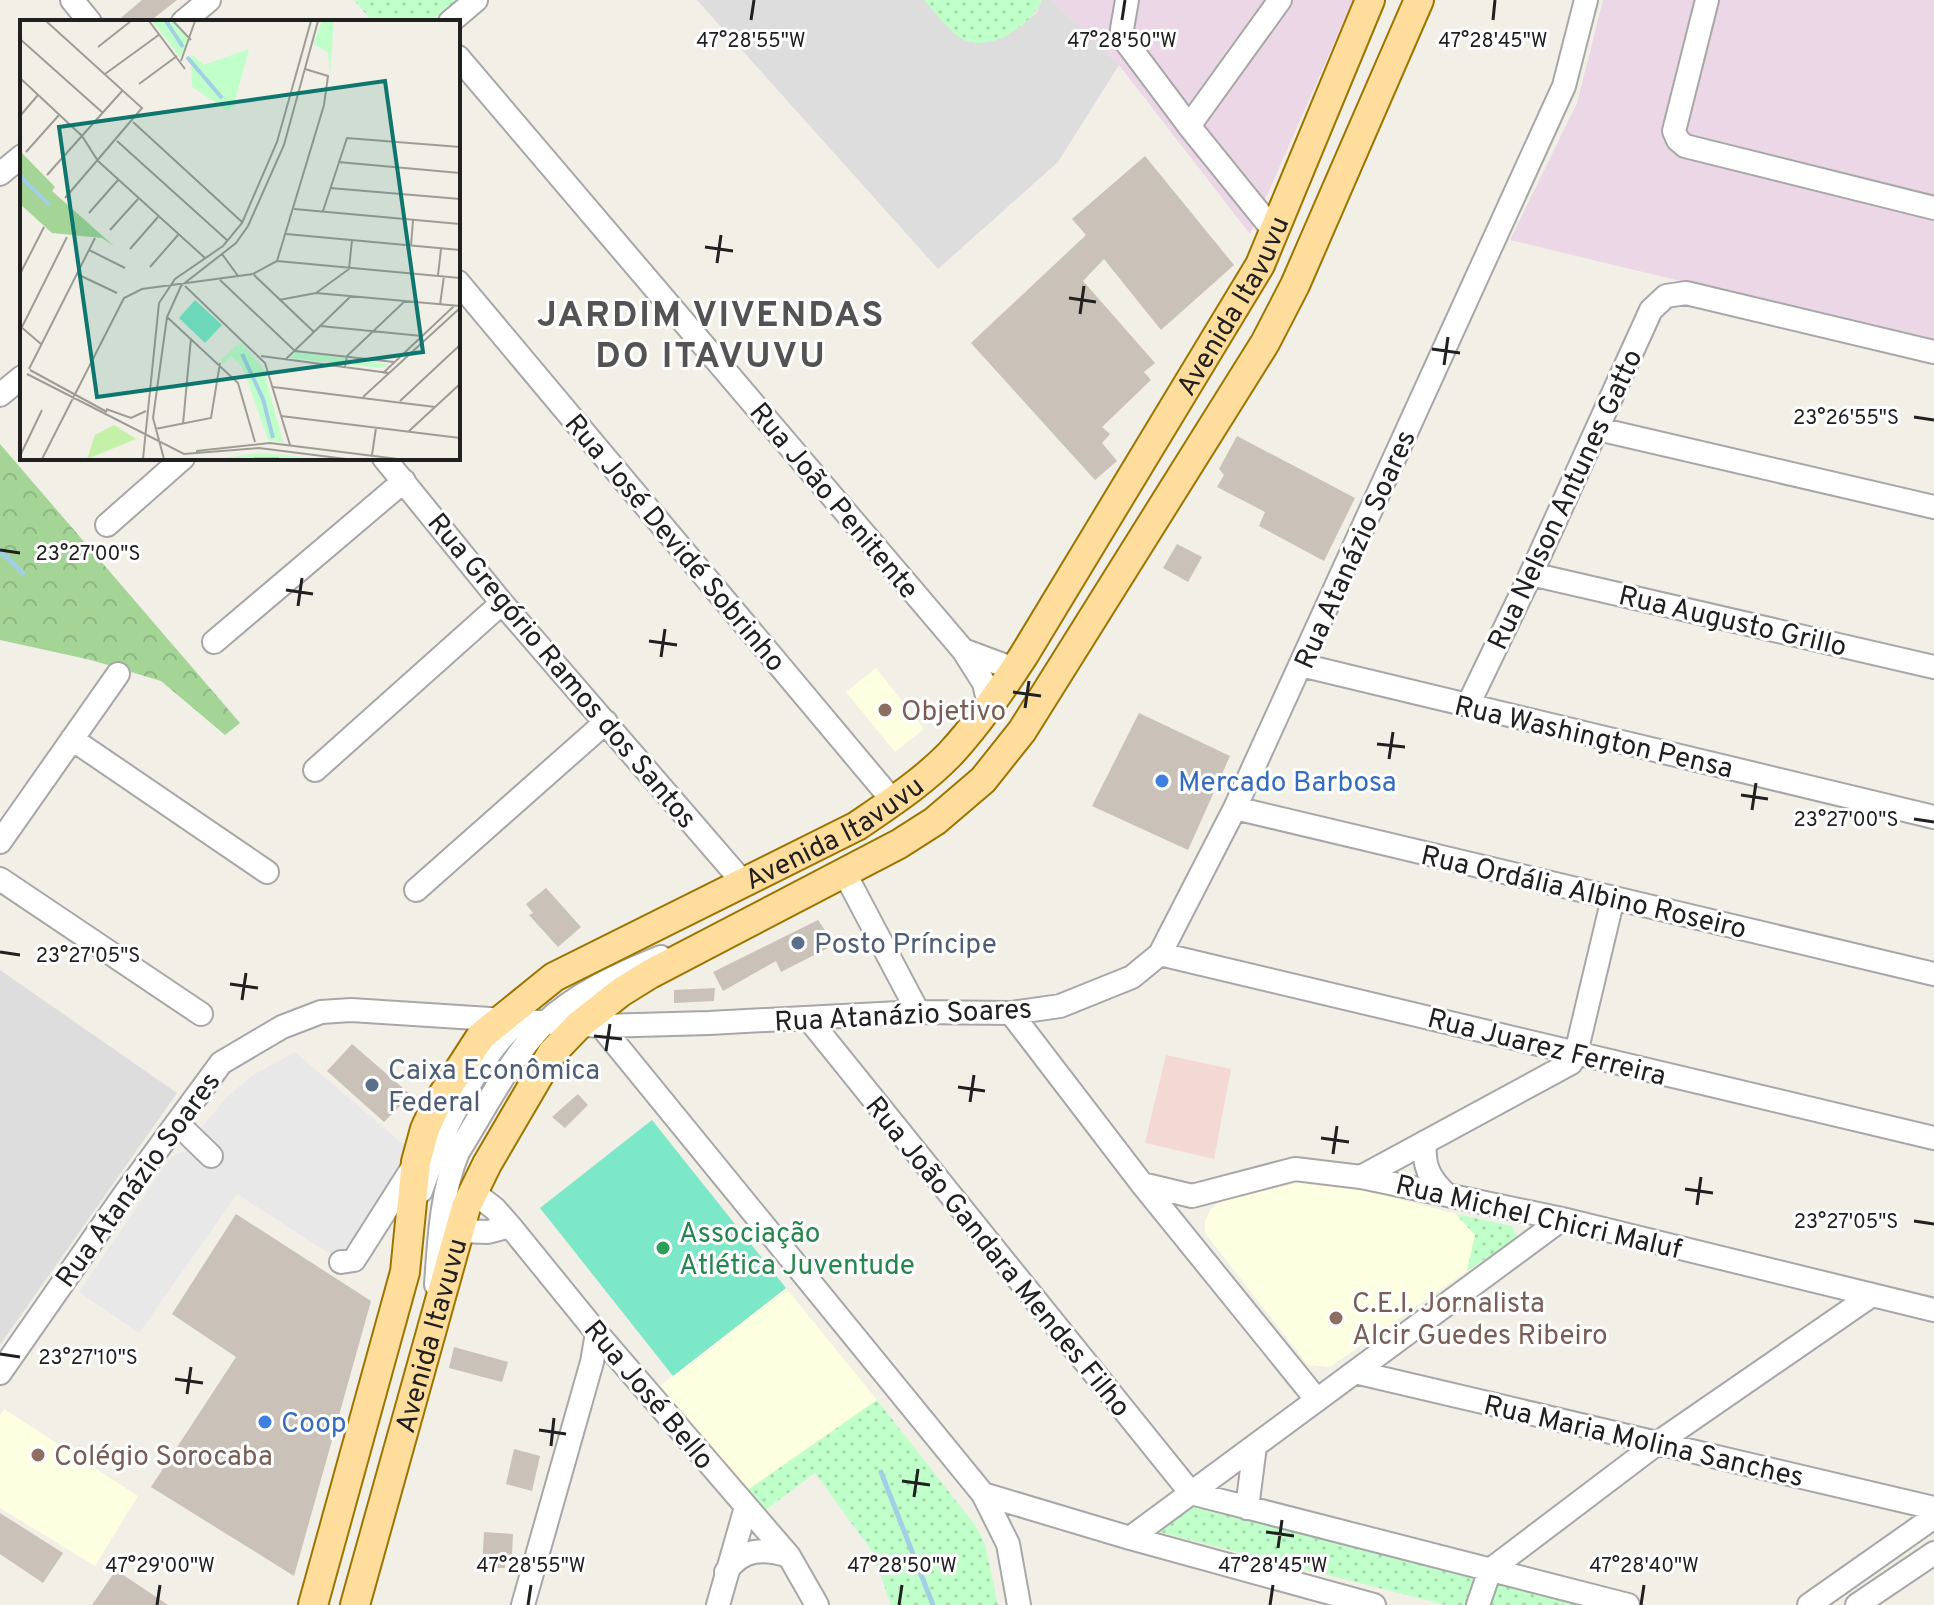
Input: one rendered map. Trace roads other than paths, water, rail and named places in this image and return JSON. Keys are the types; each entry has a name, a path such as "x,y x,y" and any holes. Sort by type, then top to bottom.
{"main road":[{"name":"Avenida Itavuvu","path":"313,1605 405,1272 416,1162 435,1107 481,1036 510,1020 554,977 857,826 949,755 1014,669 1260,265 1370,0"},
{"name":"Avenida Itavuvu","path":"355,1605 458,1231 472,1191 552,1053 590,1025 621,992 899,844 935,821 983,780 1022,731 1265,343 1295,285 1419,0"},
{"path":"807,850 827,853 837,860 844,872"}],"street":[{"path":"72,0 88,20"},
{"path":"185,20 209,0"},
{"path":"452,20 476,0"},
{"path":"1127,0 1123,38 1274,231"},
{"path":"1189,126 1280,0"},
{"name":"Rua Atanázio Soares","path":"0,1373 221,1063 282,1027 321,1012 351,1010 590,1025 918,1012 1011,1013 1060,1006 1132,977 1160,954 1235,808 1564,86 1586,0"},
{"path":"1707,0 1674,131 1678,140 1685,146 1934,208"},
{"name":"Rua João Penitente","path":"460,59 963,650 984,683 989,705"},
{"path":"0,174 20,158"},
{"name":"Rua José Devidé Sobrinho","path":"460,284 893,801"},
{"name":"Rua Nelson Antunes Gatto","path":"1468,705 1651,310 1666,296 1686,293 1934,352"},
{"path":"0,395 20,379"},
{"path":"1598,429 1934,507"},
{"path":"107,525 181,460"},
{"name":"Rua Gregório Ramos dos Santos","path":"386,460 502,603 742,881"},
{"path":"214,642 404,481"},
{"name":"Rua Augusto Grillo","path":"1531,574 1934,667"},
{"path":"315,770 502,603"},
{"name":"Rua João Penitente","path":"963,650 1014,669"},
{"name":"Rua Washington Pensa","path":"1301,665 1934,817"},
{"path":"0,842 118,674"},
{"path":"416,890 606,722"},
{"path":"72,739 267,872"},
{"name":"Rua Ordália Albino Roseiro","path":"1235,808 1934,974"},
{"path":"844,872 918,1012"},
{"path":"0,879 201,1014"},
{"path":"1361,1177 1571,1063 1613,898"},
{"path":"433,1322 438,1253 453,1164 521,1053 546,1022 578,998 634,967 743,925"},
{"name":"Rua Juarez Ferreira","path":"1160,954 1934,1138"},
{"path":"1011,1013 1142,1184 1317,1400"},
{"name":"Rua João Gandara Mendes Filho","path":"808,1018 1191,1493"},
{"path":"412,1216 438,1143 510,1020"},
{"path":"590,1025 983,1494 1008,1544 1019,1605"},
{"path":"1519,1091 1535,1071 1536,1052 1527,1040"},
{"path":"177,1123 211,1156"},
{"path":"1425,1142 1424,1161 1436,1185 1446,1194"},
{"path":"341,1262 354,1260 416,1162"},
{"name":"Rua Michel Chicri Maluf","path":"1142,1184 1192,1196 1295,1169 1361,1177 1562,1219 1934,1310"},
{"name":"Rua José Bello","path":"472,1191 510,1226 597,1333 789,1556 817,1605"},
{"path":"1177,1227 1192,1196"},
{"path":"1130,1538 1562,1219"},
{"path":"458,1231 488,1232 510,1226"},
{"path":"1478,1605 1490,1570 1659,1442 1872,1295"},
{"path":"523,1605 592,1362 597,1333"},
{"name":"Rua Maria Molina Sanches","path":"1355,1372 1934,1508"},
{"path":"1247,1508 1255,1446"},
{"path":"1191,1493 1628,1605"},
{"path":"983,1494 1374,1605"},
{"path":"718,1605 746,1507"},
{"path":"1809,1605 1934,1517"},
{"path":"726,1573 733,1562 748,1554 768,1549 789,1556"},
{"path":"1857,1605 1934,1553"}],"waterway":[{"path":"0,551 23,573"},
{"path":"881,1472 933,1605"}],"place":[{"name":"Objetivo","path":"885,710"},
{"name":"Mercado Barbosa","path":"1162,781"},
{"name":"Posto Príncipe","path":"798,943"},
{"name":"Caixa Econômica Federal","path":"372,1085"},
{"name":"Associação Atlética Juventude","path":"663,1248"},
{"name":"C.E.I. Jornalista Alcir Guedes Ribeiro","path":"1336,1318"},
{"name":"Coop","path":"265,1422"},
{"name":"Colégio Sorocaba","path":"38,1455"}],"district":[{"name":"JARDIM VIVENDAS DO ITAVUVU","path":"711,334"}]}
